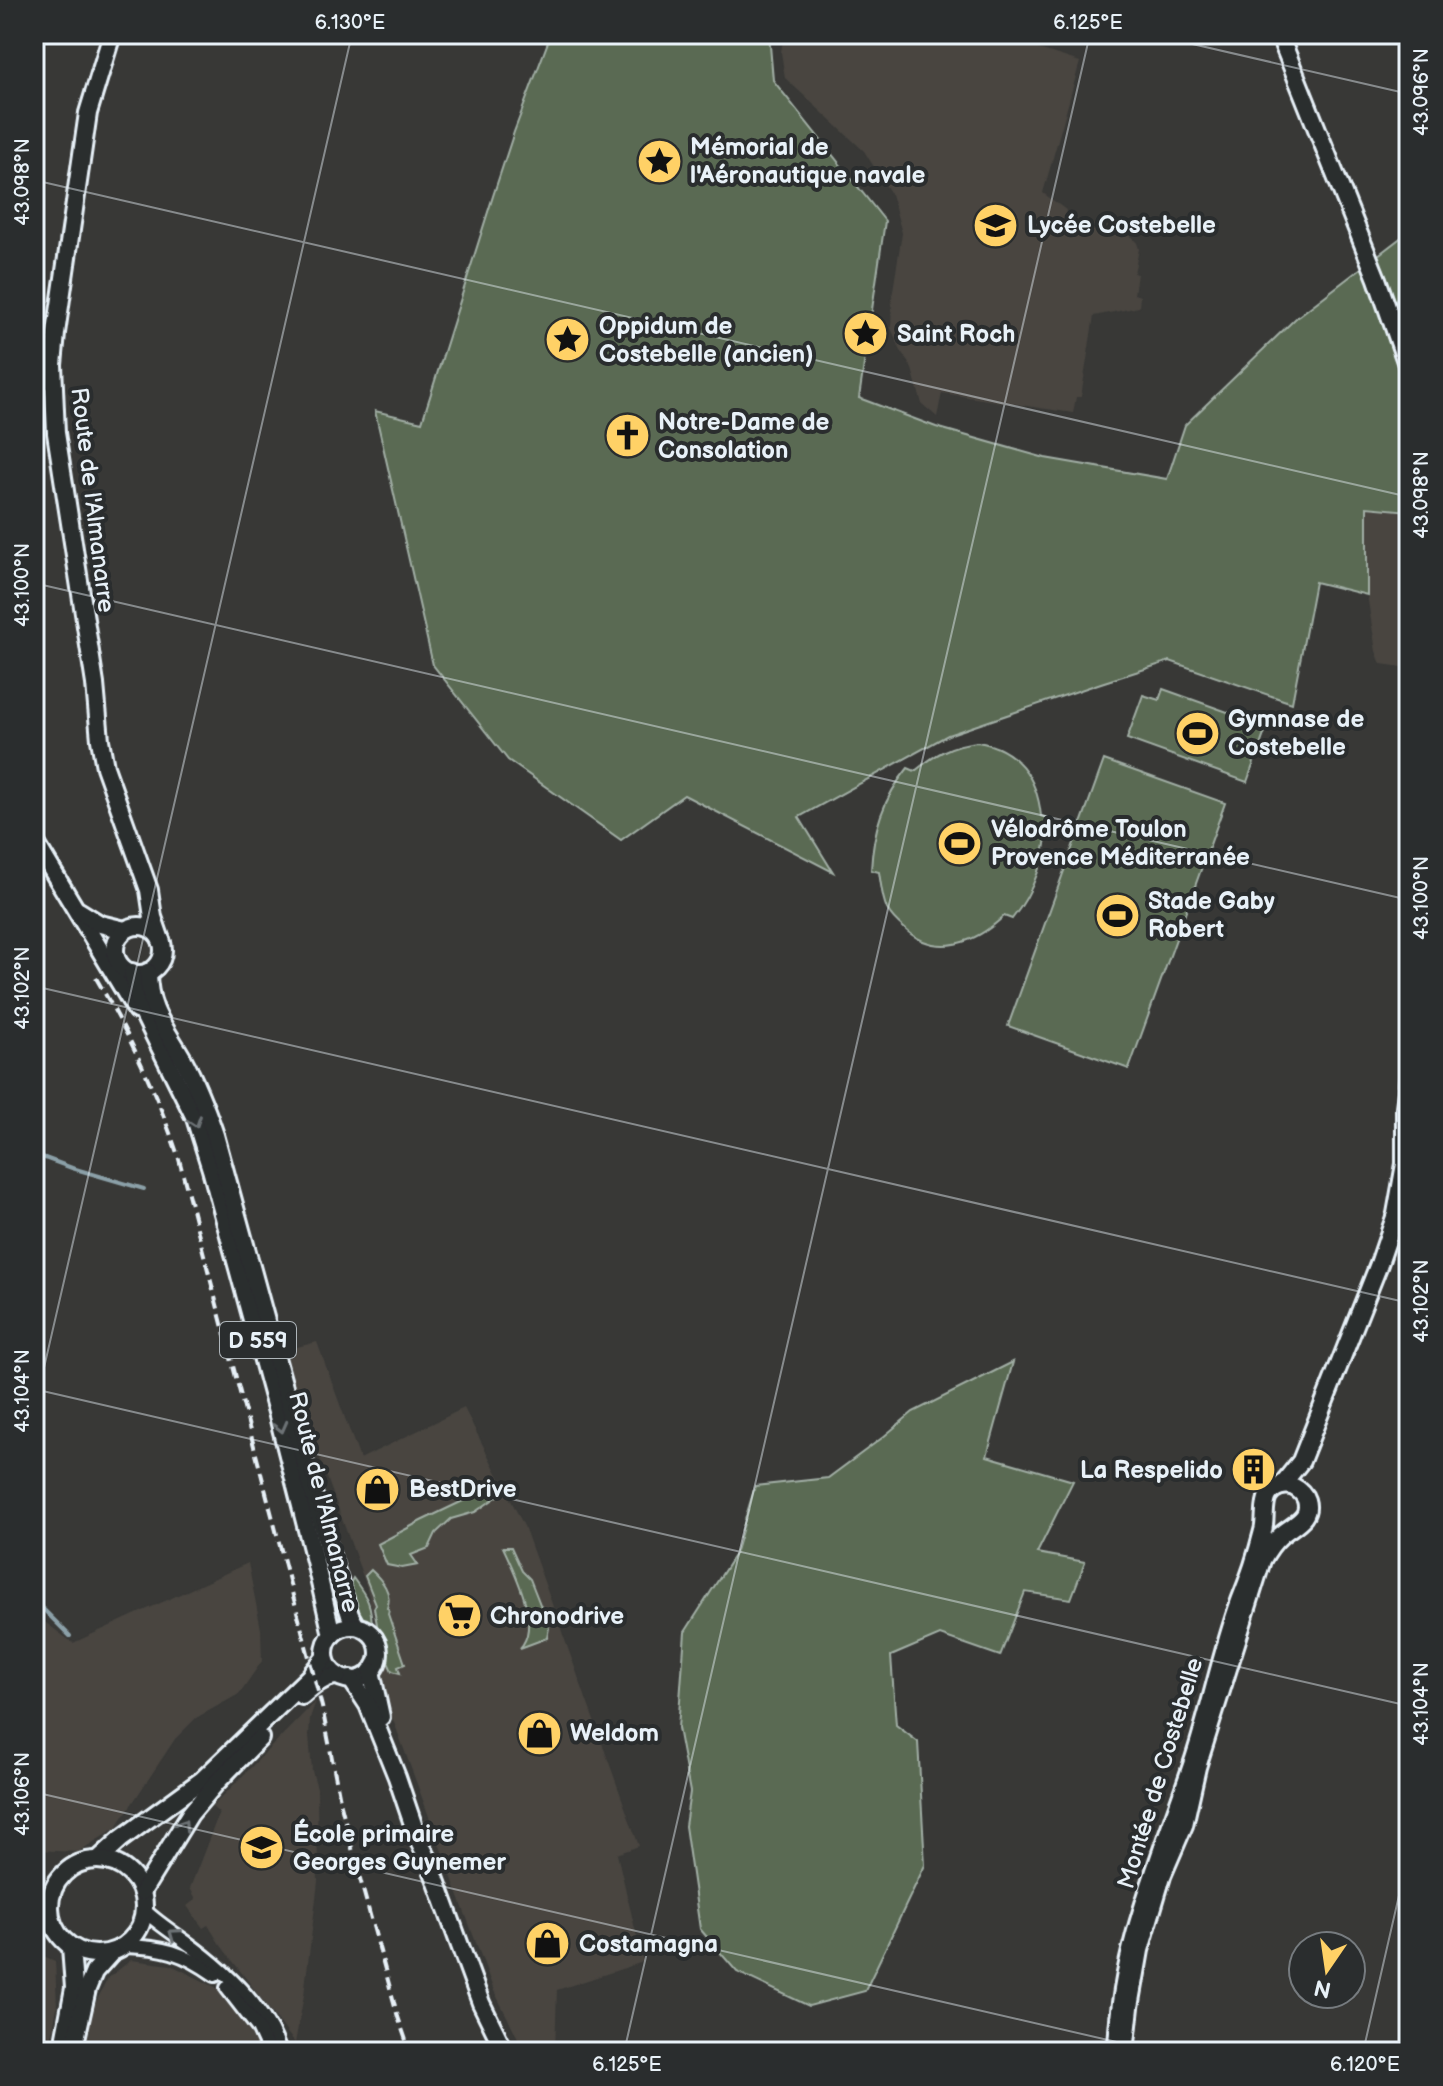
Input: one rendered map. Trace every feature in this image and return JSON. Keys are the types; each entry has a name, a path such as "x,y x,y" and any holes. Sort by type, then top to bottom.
{"main road":[{"name":"Route de l'Almanarre","path":"112,34 88,113 56,333 53,401 105,767 149,890 153,917 162,943"},
{"path":"1279,34 1377,279 1409,370"},
{"path":"34,840 162,1052"},
{"name":"Route de l'Almanarre","path":"129,928 141,905 142,874"},
{"path":"75,908 100,924 129,928 139,926 153,931 162,943 162,957 159,963 140,972 127,970 119,962 115,951 86,925"},
{"path":"115,951 117,939 129,928"},
{"name":"Route de l'Almanarre","path":"140,972 141,1009 195,1118 211,1169 277,1412 332,1635"},
{"name":"Route de l'Almanarre","path":"140,972 155,1010 204,1104 215,1135 327,1544 356,1626"},
{"path":"1301,1461 1306,1513 1292,1527 1281,1527 1271,1522 1266,1513 1267,1497 1281,1486 1301,1461 1396,1214 1405,1164 1405,1107 1409,1077"},
{"path":"1281,1486 1291,1486 1303,1494"},
{"name":"Montée de Costebelle","path":"1117,2052 1121,1992 1137,1923 1195,1756 1225,1644 1263,1533 1266,1513"},
{"name":"Montée de Costebelle","path":"1125,2052 1140,1950 1162,1876 1184,1825 1197,1767 1256,1579 1266,1552 1292,1527"},
{"path":"142,1892 190,1814 216,1783 311,1688 331,1676 344,1678 358,1679 371,1671 377,1662 378,1647 370,1633 356,1626 343,1628 332,1635 325,1657 328,1665 344,1678 368,1705 481,2003 505,2052"},
{"path":"99,1859 121,1839 202,1780 309,1677 325,1657"},
{"path":"371,1671 380,1713 422,1816 429,1861"},
{"path":"73,2052 94,1972 135,1936 145,1911 136,1879 113,1862 99,1859 69,1868 52,1889 49,1903 53,1927 71,1947 84,1953 97,1955 118,1949"},
{"path":"62,2052 74,1988 71,1947"}],"street":[{"path":"145,1911 206,1958 251,2001 272,2031 280,2052"},
{"path":"118,1949 173,1951 197,1962 236,1997 258,2028 269,2052"}],"shaded area":[{"name":"Lycée Costebelle","path":"784,34 1021,34 1020,43 1080,62 1043,193 1066,210 1065,217 1130,235 1139,249 1134,294 1140,296 1139,307 1094,316 1081,397 1076,397 1073,413 942,393 937,417 922,404 912,369 891,328 892,297 902,233 891,194 864,151 785,78 781,52"},
{"path":"1367,507 1409,511 1409,668 1381,664 1376,651 1367,595"},
{"path":"317,1342 360,1459 464,1408 524,1526 639,1846 617,1854 643,1962 557,1990 555,2052 525,2052 494,1991 389,1709 366,1585 281,1351"},
{"path":"248,1563 261,1629 262,1661 239,1694 196,1718 175,1739 116,1828 78,1852 34,1850 34,1614 73,1643"},
{"name":"École primaire Georges Guynemer","path":"316,1701 310,1718 309,1735 312,1771 317,1788 318,1882 295,2043 208,1925 203,1928 187,1906 196,1899 190,1888 219,1813 212,1807"},
{"path":"34,1952 55,1961 57,2007 49,2052 34,2052"},
{"path":"131,1960 171,1965 221,1990 254,2029 262,2052 81,2052 87,2020 108,1978"}],"green space":[{"path":"551,34 769,34 773,80 885,221 859,398 936,427 1045,458 1167,479 1185,425 1296,318 1403,236 1409,228 1409,288 1400,292 1409,349 1409,511 1367,507 1367,595 1315,582 1292,703 1170,661 948,735 799,817 833,872 684,795 621,840 508,760 433,665 375,411 422,422 514,132"},
{"name":"Gymnase de Costebelle","path":"1163,689 1267,726 1247,782 1127,739 1143,695 1159,700"},
{"name":"Vélodrôme Toulon Provence Méditerranée","path":"977,742 991,745 1014,758 1030,777 1041,816 1048,818 1042,859 1027,896 1012,919 1004,916 981,934 956,944 929,943 904,928 887,909 879,872 871,870 877,828 892,791 908,768 915,771 944,751"},
{"name":"Stade Gaby Robert","path":"1104,760 1225,803 1129,1069 1008,1026"},
{"path":"1013,1362 987,1456 1073,1481 1037,1553 1085,1562 1071,1599 1025,1592 1000,1656 940,1635 891,1656 896,1725 918,1742 925,1865 865,1991 809,2006 737,1972 700,1929 685,1826 690,1792 678,1728 685,1632 735,1554 755,1486 828,1478 913,1412"},
{"path":"488,1489 498,1496 475,1512 451,1519 436,1533 429,1548 411,1555 418,1565 402,1568 387,1565 378,1544"},
{"path":"503,1547 511,1547 522,1571 530,1579 549,1628 547,1638 520,1648 526,1638 527,1612 519,1583"},
{"path":"371,1570 382,1582 389,1597 388,1614 405,1664 398,1667 400,1673 392,1671 386,1645 378,1630 376,1604 365,1576"},
{"path":"353,1578 368,1602 372,1630 359,1622 347,1589"}],"waterway":[{"path":"34,1154 144,1189"},
{"path":"34,1600 70,1636"}],"railway":[{"path":"96,978 142,1066 179,1159 322,1707 356,1864 410,2052"}],"place":[{"name":"Mémorial de l'Aéronautique navale","path":"659,161"},
{"name":"Lycée Costebelle","path":"996,225"},
{"name":"Saint Roch","path":"866,334"},
{"name":"Oppidum de Costebelle (ancien)","path":"568,340"},
{"name":"Notre-Dame de Consolation","path":"627,436"},
{"name":"Gymnase de Costebelle","path":"1197,733"},
{"name":"Vélodrôme Toulon Provence Méditerranée","path":"960,843"},
{"name":"Stade Gaby Robert","path":"1117,915"},
{"name":"La Respelido","path":"1254,1470"},
{"name":"BestDrive","path":"378,1489"},
{"name":"Chronodrive","path":"459,1616"},
{"name":"Weldom","path":"539,1733"},
{"name":"École primaire Georges Guynemer","path":"262,1848"},
{"name":"Costamagna","path":"548,1944"}]}
